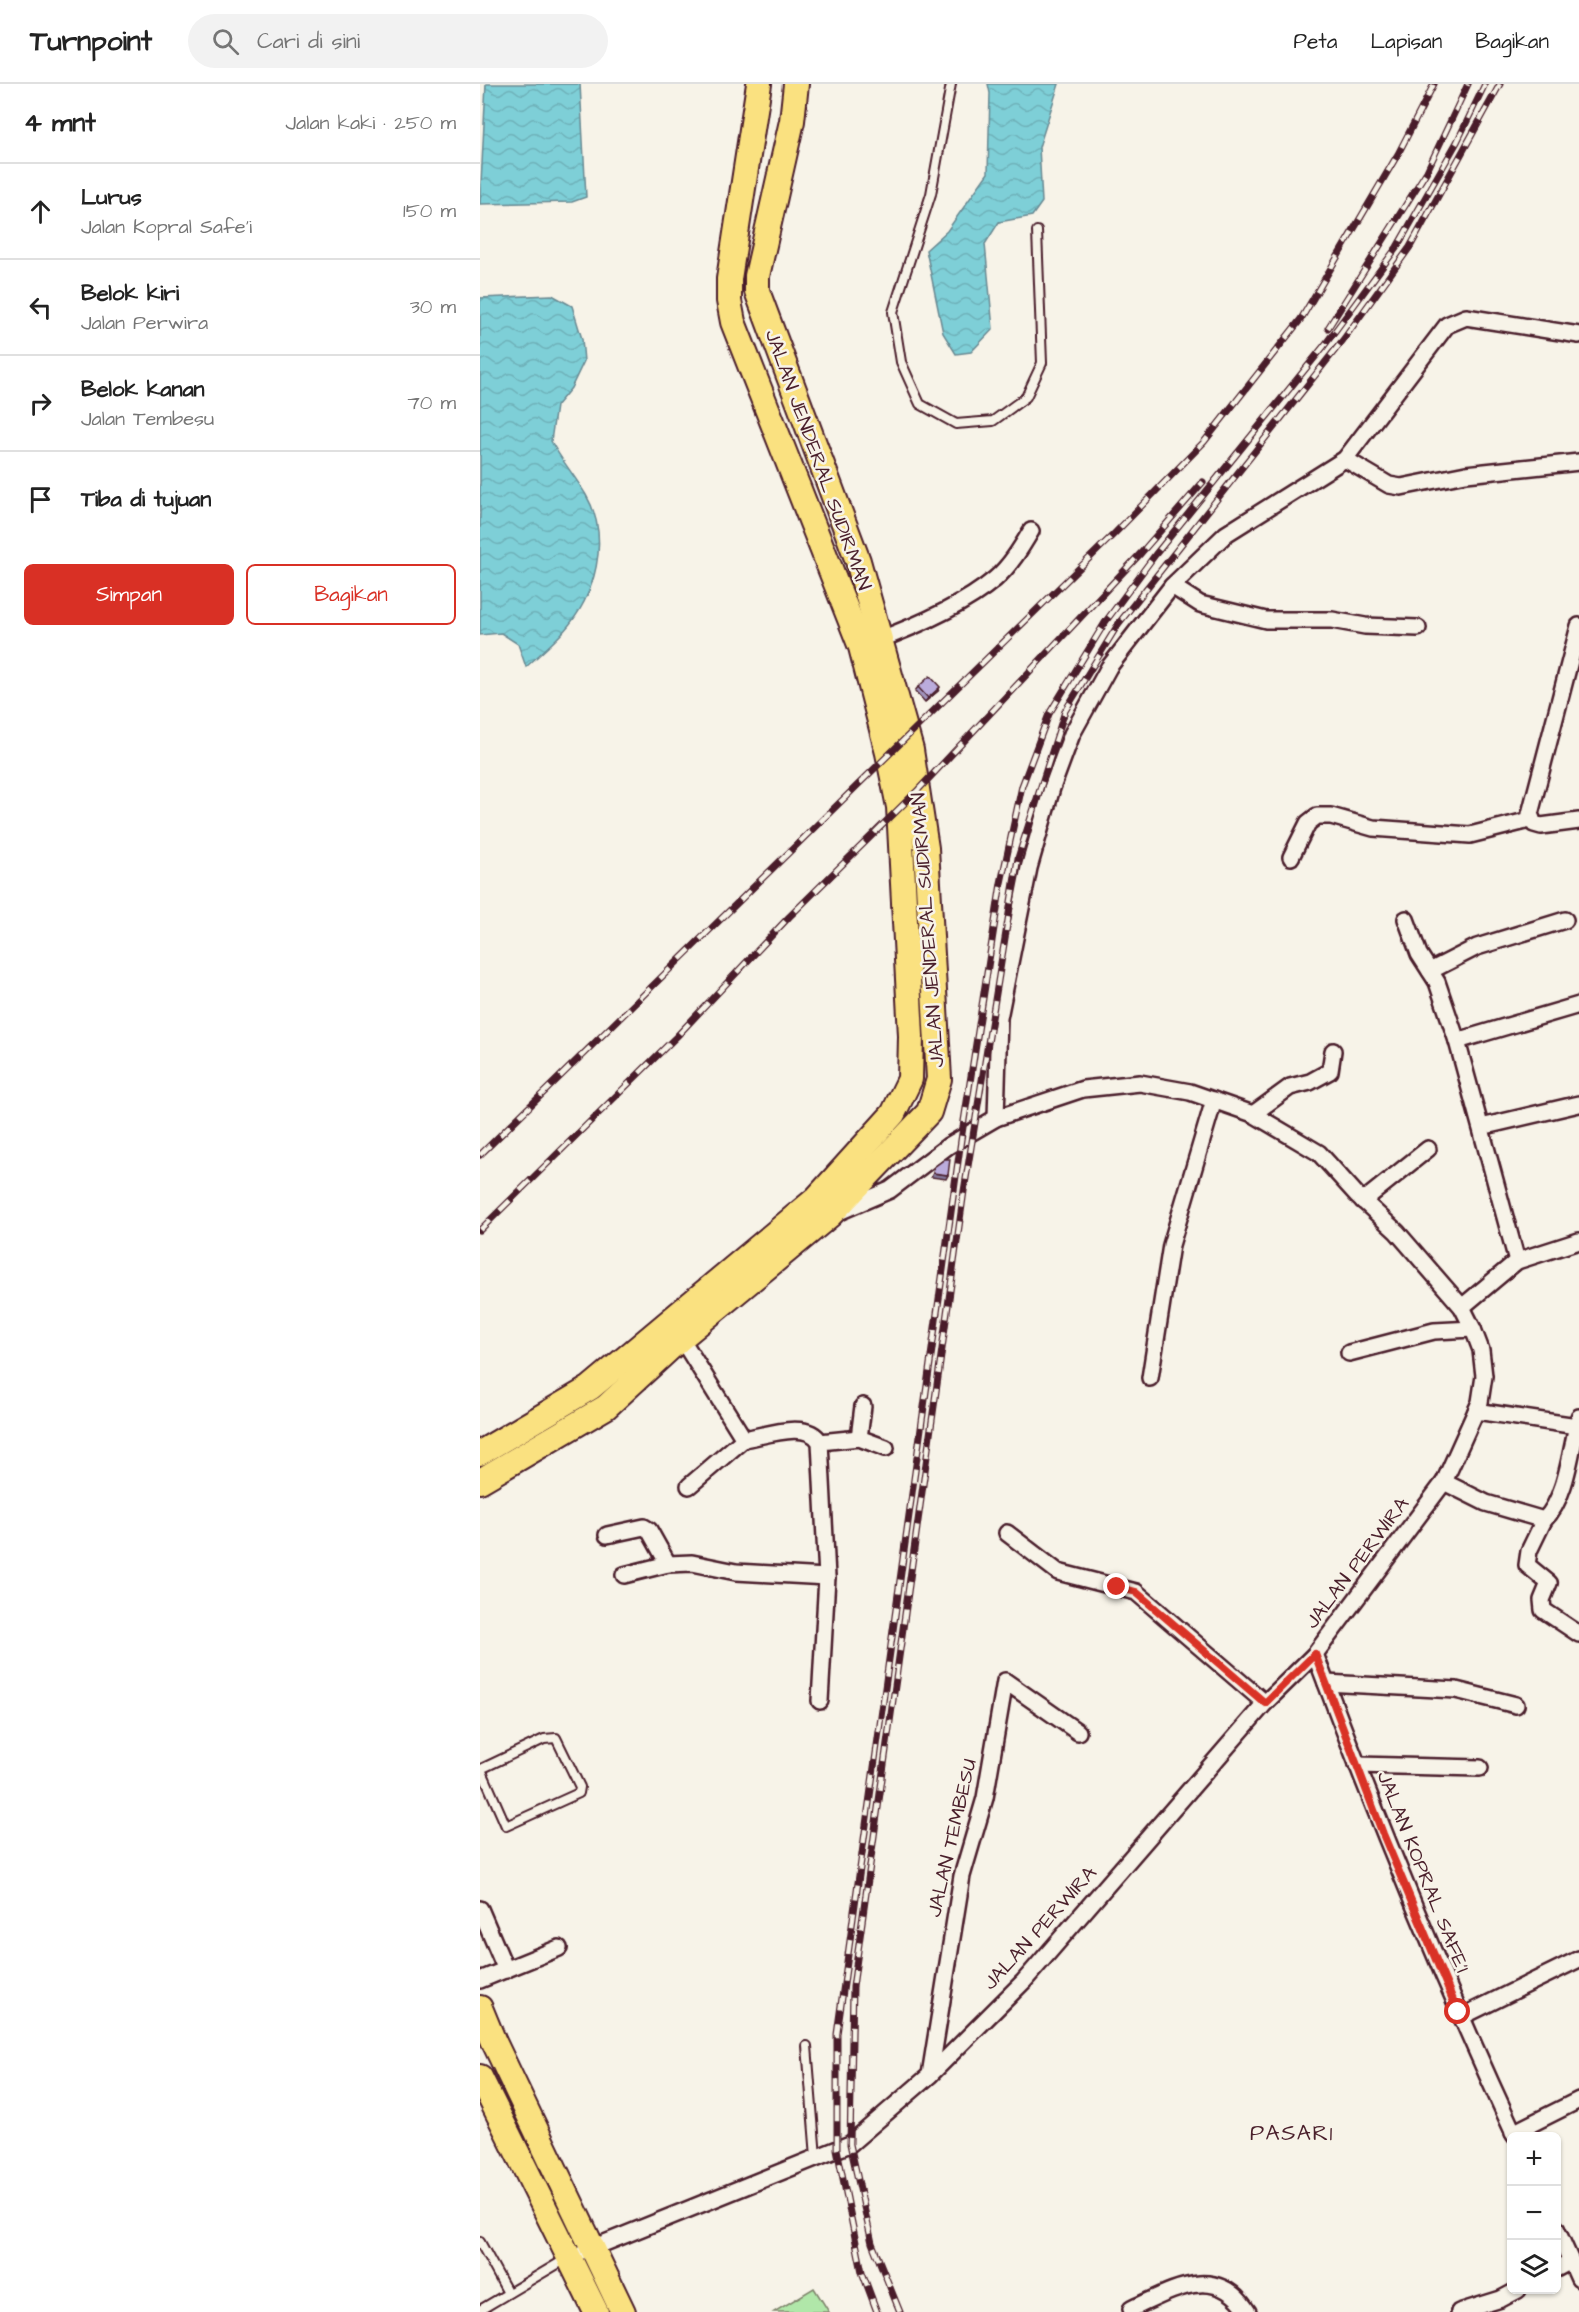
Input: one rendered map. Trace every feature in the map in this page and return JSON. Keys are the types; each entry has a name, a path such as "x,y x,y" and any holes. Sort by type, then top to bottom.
{"highway":[{"name":"JALAN JENDERAL SUDIRMAN","path":"480,1481 606,1407 929,1112 939,1079 926,848 911,750 870,644 733,322 729,301 733,256 759,84"},
{"name":"JALAN JENDERAL SUDIRMAN","path":"796,84 792,121 758,276 757,291 858,561 870,644"},
{"name":"JALAN JENDERAL SUDIRMAN","path":"480,1453 590,1388 823,1207"},
{"path":"480,2008 487,2046 593,2247 623,2312"},
{"path":"480,2077 596,2312"}],"street":[{"path":"996,1118 999,1018 1029,868 1052,788 1072,734 1110,667 1172,586 1226,534 1345,459 1447,326 1466,317 1579,335"},
{"path":"1345,459 1389,485 1401,487 1466,474 1579,462"},
{"path":"870,644 950,608 995,579 1014,558 1031,531"},
{"path":"1172,586 1200,604 1266,620 1332,620 1365,626 1418,628"},
{"path":"1530,820 1532,803 1579,626"},
{"path":"1290,857 1308,823 1317,816 1331,816 1373,828 1470,835 1530,820 1541,826 1579,821"},
{"path":"1406,920 1419,954 1437,982 1457,1041 1517,1261"},
{"path":"1430,971 1477,947 1565,920"},
{"path":"1457,1041 1579,1005"},
{"path":"1253,1114 1290,1087 1310,1082 1330,1071 1333,1051"},
{"name":"JALAN PERWIRA","path":"570,2257 850,2144 930,2074 1024,1981 1265,1703 1315,1654 1443,1482 1476,1411 1484,1376 1481,1350 1462,1307 1397,1232 1363,1201 1319,1153 1253,1114 1214,1100 1164,1086 1140,1083 1083,1089 996,1118 948,1146 890,1190 823,1207"},
{"path":"1150,1378 1171,1245 1214,1100"},
{"path":"1481,1127 1579,1104"},
{"path":"1363,1201 1428,1149"},
{"path":"1462,1307 1517,1261 1579,1241"},
{"path":"1349,1353 1434,1330 1473,1329"},
{"path":"681,1338 744,1439"},
{"path":"859,1438 863,1406"},
{"path":"1476,1411 1578,1422 1572,1475 1544,1520 1529,1551 1527,1565 1549,1583 1542,1600 1543,1610 1579,1634"},
{"path":"689,1486 744,1439 801,1430 812,1432 820,1442 827,1577 820,1701"},
{"path":"820,1442 859,1438 886,1448"},
{"path":"1443,1482 1486,1503 1544,1520"},
{"path":"607,1535 644,1527 668,1564"},
{"path":"1007,1533 1058,1572 1136,1592 1265,1703"},
{"path":"624,1575 668,1564 692,1563 736,1572 827,1577"},
{"name":"JALAN KOPRAL SAFE'I","path":"1315,1654 1383,1834 1513,2132"},
{"name":"JALAN TEMBESU","path":"930,2074 962,1876 985,1798 1005,1681 1078,1732"},
{"path":"1326,1683 1456,1690 1516,1705"},
{"path":"1357,1765 1480,1768"},
{"path":"480,1909 506,1970"},
{"path":"480,1980 559,1948"},
{"path":"1461,2017 1579,1959"},
{"path":"1520,2132 1579,2100"},
{"path":"1561,2235 1573,2256 1579,2279"},
{"path":"1561,2266 1573,2256"},
{"path":"1131,2309 1178,2288 1208,2283 1227,2288 1248,2312"},
{"path":"1459,2312 1501,2299 1510,2294"}],"lane":[{"path":"951,84 931,195 893,312 901,362 920,404 956,424 993,421 1026,397 1042,363 1036,231"},
{"path":"556,1738 580,1787 579,1793 506,1826 480,1769 544,1739 556,1738"},
{"path":"807,2046 816,2157"},
{"path":"480,2242 508,2293"},
{"path":"480,2310 570,2257"}],"green space":[{"path":"814,2288 829,2312 774,2312"}],"water":[{"path":"486,84 580,84 586,197 572,202 480,204"},
{"path":"988,84 1059,84 1039,147 1042,202 1032,216 999,222 985,244 993,329 971,352 956,354 943,333 926,250 947,231 988,173 990,93"},
{"path":"552,295 572,306 582,339 584,361 571,388 556,406 551,441 586,495 594,512 598,529 598,548 591,584 574,618 559,636 526,667 518,644 501,633 480,635 480,298"}],"building":[{"path":"930,676 940,687 928,698 918,687"},
{"path":"945,1159 950,1159 948,1175 933,1173 934,1167"}],"railway":[{"path":"480,1155 1114,534 1204,442 1301,319 1398,154 1434,84"},
{"path":"1328,328 1427,171 1468,84"},
{"path":"877,2312 862,2272 837,2149 837,2034 961,1140 1001,883 1022,786 1049,714 1106,621 1155,555 1324,346 1397,247 1457,142 1485,84"},
{"path":"900,2312 872,2243 850,2144 853,1987 964,1191 1018,858 1065,711 1119,623 1343,340 1410,247 1500,84"},
{"path":"480,1230 677,1036 789,917 918,790 1141,553 1203,482"}],"district":[{"name":"PASAR1","path":"1292,2133"}],"route":[{"path":"1117,1587 1136,1592 1163,1613 1265,1703 1315,1654 1383,1834 1458,2012"}]}
